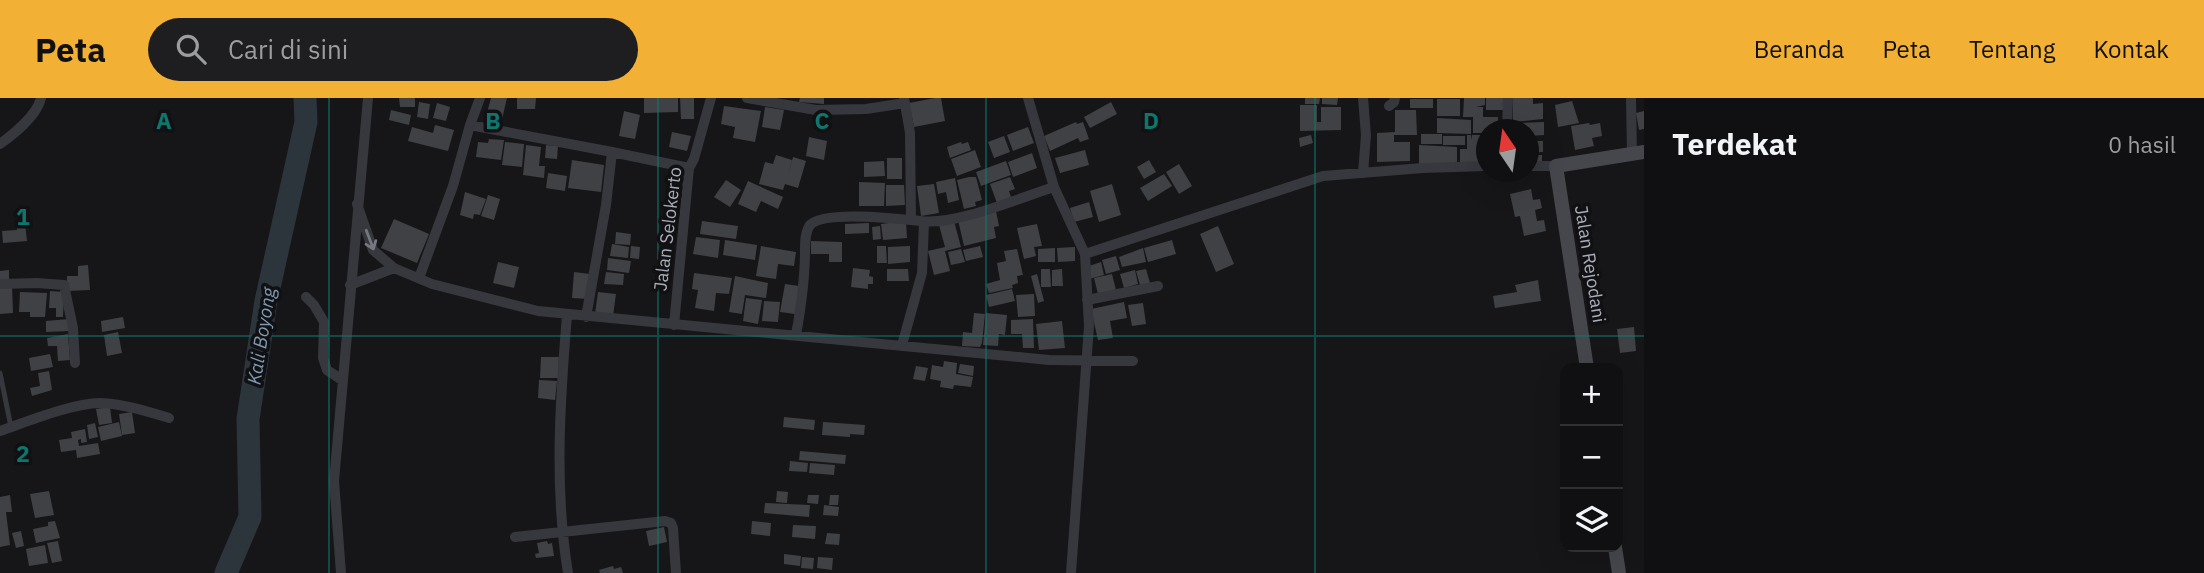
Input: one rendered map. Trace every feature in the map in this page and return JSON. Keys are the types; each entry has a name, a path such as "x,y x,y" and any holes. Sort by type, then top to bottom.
{"main road":[{"path":"1556,166 1638,153"},
{"name":"Jalan Rejodani","path":"1556,166 1586,363"},
{"path":"1616,552 1619,573"}],"street":[{"path":"0,144 32,114 41,98"},
{"path":"341,573 334,481 368,98"},
{"path":"419,278 453,186 480,98"},
{"name":"Jalan Selokerto","path":"674,325 689,168 711,98"},
{"path":"747,98 816,110 866,109 904,100 910,133 911,219"},
{"path":"1028,98 1054,187 1085,254 1089,326 1070,573"},
{"path":"1363,98 1366,135 1363,173"},
{"path":"1507,119 1508,98"},
{"path":"1631,98 1638,153"},
{"path":"470,125 689,168"},
{"path":"586,317 606,205 612,152"},
{"path":"1085,254 1323,176 1476,166"},
{"path":"1539,166 1556,166"},
{"path":"796,335 805,279 806,237 809,226 816,221 835,217 911,219 925,222 958,217 1054,187"},
{"path":"357,204 373,250 394,268 432,284 538,311 1049,360 1133,361"},
{"path":"902,345 922,272 925,222"},
{"path":"350,285 394,268"},
{"path":"0,284 64,285 73,328 75,363"},
{"path":"1087,300 1158,286"},
{"path":"306,297 314,304 324,322 323,358 327,370 342,380"},
{"path":"567,315 559,415 561,532 568,573"},
{"path":"0,431 47,414 98,403 139,408 169,418"},
{"path":"515,537 658,521 671,523 676,573"}],"lane":[{"path":"0,373 11,427"}],"building":[{"path":"399,98 415,98 415,107 400,107"},
{"path":"491,98 507,98 500,128 484,124"},
{"path":"517,98 536,98 535,109 517,109"},
{"path":"644,98 678,98 678,112 644,113"},
{"path":"680,98 694,98 694,119 681,119"},
{"path":"800,98 824,98 824,104 799,102"},
{"path":"941,98 945,121 914,127 909,103"},
{"path":"1305,98 1320,98 1319,104 1305,104"},
{"path":"1322,98 1338,98 1337,105 1322,104"},
{"path":"1464,98 1485,98 1485,105 1476,107 1483,107 1483,117 1498,119 1476,119 1476,133 1473,133 1473,117 1463,117"},
{"path":"1486,98 1504,98 1504,110 1486,110"},
{"path":"1513,98 1533,98 1533,104 1543,103 1543,119 1513,119"},
{"path":"1410,99 1433,99 1433,108 1410,108"},
{"path":"1437,99 1460,99 1460,116 1437,116"},
{"path":"1572,101 1579,123 1558,127 1555,105"},
{"path":"419,102 430,104 428,119 417,117"},
{"path":"1111,102 1117,114 1090,128 1084,117"},
{"path":"437,103 450,107 446,121 433,118"},
{"path":"1300,105 1317,105 1317,122 1321,122 1321,107 1341,107 1341,130 1300,131"},
{"path":"724,106 761,111 755,142 733,138 735,127 721,124"},
{"path":"765,107 784,110 780,130 762,127"},
{"path":"391,110 411,115 409,125 389,120"},
{"path":"1395,110 1416,110 1417,135 1394,135 1394,142 1410,142 1410,161 1377,162 1377,133 1395,132"},
{"path":"624,111 640,115 635,139 619,136"},
{"path":"1644,111 1644,129 1639,130 1636,113"},
{"path":"1437,118 1471,120 1471,134 1437,133"},
{"path":"1076,122 1083,122 1089,139 1080,142 1078,138 1050,151 1044,136"},
{"path":"1539,122 1544,122 1544,135 1539,135"},
{"path":"1600,123 1602,136 1592,138 1594,146 1575,150 1571,126"},
{"path":"435,125 454,130 448,151 408,141 412,127 433,133"},
{"path":"1028,127 1034,143 1013,151 1007,135"},
{"path":"672,132 691,136 687,151 669,147"},
{"path":"1421,134 1442,134 1442,144 1421,144"},
{"path":"1311,135 1313,143 1300,147 1299,138"},
{"path":"1467,135 1471,135 1472,140 1472,135 1476,135 1476,162 1460,162 1460,149 1467,149"},
{"path":"1004,136 1010,152 994,158 988,142"},
{"path":"1443,136 1465,136 1465,145 1443,145"},
{"path":"809,137 827,141 824,160 806,156"},
{"path":"489,139 504,140 501,160 476,157 478,142 488,143"},
{"path":"1539,141 1543,141 1543,152 1539,152"},
{"path":"505,142 524,144 522,167 502,165"},
{"path":"968,142 971,150 950,158 947,147"},
{"path":"526,145 541,147 539,166 545,166 544,178 523,175"},
{"path":"546,145 558,146 557,159 545,158"},
{"path":"1419,145 1457,147 1457,166 1419,165"},
{"path":"975,150 981,167 957,176 951,159"},
{"path":"1085,150 1089,165 1060,173 1055,158"},
{"path":"1032,153 1037,168 1013,177 1008,162"},
{"path":"776,155 792,160 788,176 793,157 806,161 798,188 785,184 783,190 759,184 765,162 773,164"},
{"path":"887,158 902,158 902,179 887,179"},
{"path":"572,160 604,165 601,192 568,188"},
{"path":"1149,160 1156,172 1144,179 1137,167"},
{"path":"884,161 885,176 864,177 864,162"},
{"path":"1006,161 1011,175 981,186 976,172"},
{"path":"1179,164 1192,186 1179,194 1166,172"},
{"path":"548,173 567,176 565,191 546,188"},
{"path":"1164,174 1172,186 1148,201 1140,188"},
{"path":"976,177 982,200 975,202 976,206 964,209 957,180"},
{"path":"1010,177 1015,189 1009,191 1011,197 997,203 990,184"},
{"path":"955,178 959,200 948,203 946,192 938,194 936,182"},
{"path":"726,180 741,190 730,207 714,197"},
{"path":"748,181 783,197 778,209 761,201 756,212 738,204"},
{"path":"859,182 885,183 884,206 859,206"},
{"path":"934,184 939,213 921,216 917,186"},
{"path":"1112,184 1121,215 1099,222 1090,191"},
{"path":"886,185 904,185 905,205 886,206"},
{"path":"1531,189 1533,200 1540,199 1542,208 1535,210 1537,221 1544,220 1546,231 1524,236 1520,216 1515,217 1510,194"},
{"path":"465,192 486,199 480,215 474,214 473,219 460,215"},
{"path":"488,195 500,199 494,220 481,216"},
{"path":"1089,202 1093,217 1074,222 1070,208"},
{"path":"996,211 999,226 994,227 996,238 964,246 958,220"},
{"path":"394,219 429,234 417,263 381,248"},
{"path":"702,221 738,226 736,239 700,234"},
{"path":"906,221 907,238 883,240 881,224"},
{"path":"954,221 961,247 945,251 950,271 934,275 928,251 945,247 939,225"},
{"path":"16,223 25,223 27,241 3,243 2,231 17,230"},
{"path":"869,223 869,233 845,234 845,224"},
{"path":"1037,224 1042,246 1034,247 1036,256 1024,259 1017,228"},
{"path":"880,226 881,239 873,240 872,227"},
{"path":"1218,226 1234,264 1216,272 1200,234"},
{"path":"616,232 631,234 630,245 615,244"},
{"path":"696,237 720,240 718,258 693,254"},
{"path":"725,240 757,245 755,260 723,255"},
{"path":"1172,240 1176,254 1148,262 1144,248"},
{"path":"811,241 842,242 842,262 829,262 829,254 811,254"},
{"path":"612,244 629,247 628,258 610,256"},
{"path":"631,246 640,247 639,259 630,258"},
{"path":"761,246 796,252 794,266 778,264 776,279 756,276"},
{"path":"877,246 886,246 887,263 877,263"},
{"path":"910,246 910,262 888,264 888,247"},
{"path":"980,246 983,257 966,261 963,250"},
{"path":"1075,247 1075,261 1058,262 1057,248"},
{"path":"1055,248 1055,262 1038,262 1038,249"},
{"path":"1143,248 1146,262 1122,267 1119,257"},
{"path":"961,249 965,262 951,265 948,252"},
{"path":"1017,249 1023,275 1017,276 1018,283 1012,285 1013,288 989,293 986,284 1000,280 997,263 1006,261 1004,251"},
{"path":"1116,256 1120,270 1106,274 1102,260"},
{"path":"608,258 631,261 629,273 607,270"},
{"path":"498,262 519,267 514,288 493,283"},
{"path":"1101,262 1104,275 1089,279 1086,267"},
{"path":"88,265 90,290 67,291 67,276 78,276 78,266"},
{"path":"853,268 870,270 869,276 873,277 873,284 868,284 868,289 851,287"},
{"path":"887,269 908,269 909,281 887,281"},
{"path":"1041,269 1050,269 1051,287 1041,287"},
{"path":"1062,269 1063,286 1052,286 1052,270"},
{"path":"1146,269 1150,283 1140,285 1136,271"},
{"path":"9,270 9,280 0,281 0,271"},
{"path":"1135,270 1138,284 1124,288 1120,274"},
{"path":"574,272 590,274 588,299 572,298"},
{"path":"606,272 624,274 623,285 604,284"},
{"path":"694,273 732,278 729,294 716,293 714,311 695,308 698,290 692,289"},
{"path":"1037,274 1044,301 1038,303 1031,276"},
{"path":"1112,274 1116,290 1098,294 1094,278"},
{"path":"735,276 768,283 766,298 745,295 742,314 729,312"},
{"path":"1538,280 1541,301 1495,308 1493,296 1517,292 1515,285"},
{"path":"785,284 799,286 795,314 780,312"},
{"path":"12,285 13,313 0,314 0,286"},
{"path":"1012,289 1015,301 989,307 986,295"},
{"path":"50,291 64,292 63,317 56,317 56,308 49,308"},
{"path":"20,292 47,293 45,317 30,317 30,312 19,312"},
{"path":"598,292 616,294 613,316 595,314"},
{"path":"1034,294 1035,316 1018,317 1016,295"},
{"path":"746,298 762,300 758,324 743,321"},
{"path":"764,301 780,302 778,322 762,321"},
{"path":"1124,302 1127,318 1110,321 1113,338 1098,340 1091,309"},
{"path":"1143,303 1146,324 1132,326 1128,305"},
{"path":"974,313 985,314 982,343 980,347 962,346 963,332 972,333"},
{"path":"986,313 1007,315 1005,335 999,334 998,346 983,345"},
{"path":"123,317 125,328 102,332 101,321"},
{"path":"69,319 70,331 46,332 46,321"},
{"path":"1033,319 1034,348 1023,348 1022,334 1011,334 1011,320"},
{"path":"1062,321 1065,348 1039,350 1036,324"},
{"path":"1634,327 1636,351 1620,353 1617,329"},
{"path":"118,332 122,353 107,356 104,335"},
{"path":"68,334 70,360 58,361 57,346 48,346 47,338"},
{"path":"50,354 53,367 31,371 29,358"},
{"path":"541,357 559,357 558,378 540,378"},
{"path":"944,361 957,363 956,374 973,377 971,387 940,387 941,381 930,379 932,365 943,367"},
{"path":"960,364 974,366 973,376 958,373"},
{"path":"916,366 928,368 925,381 913,379"},
{"path":"49,371 52,390 32,396 30,388 40,386 38,373"},
{"path":"539,380 557,381 555,400 538,398"},
{"path":"110,407 112,423 99,425 96,409"},
{"path":"132,412 135,433 122,435 119,414"},
{"path":"784,417 815,420 814,430 783,427"},
{"path":"119,422 122,436 101,441 98,427"},
{"path":"823,422 865,425 864,435 822,435"},
{"path":"95,423 98,437 89,439 87,425"},
{"path":"85,429 87,442 81,443 81,439 78,440 79,446 98,443 100,454 77,458 76,450 61,452 59,440 72,438 71,432"},
{"path":"800,451 846,455 845,464 799,460"},
{"path":"790,461 808,463 807,472 789,471"},
{"path":"810,463 835,465 834,475 809,473"},
{"path":"49,491 54,515 35,518 30,494"},
{"path":"777,491 788,492 787,503 776,502"},
{"path":"10,495 12,512 6,512 10,545 0,547 0,497"},
{"path":"808,495 819,495 818,504 807,503"},
{"path":"830,495 839,495 838,505 829,505"},
{"path":"765,503 810,505 809,517 764,513"},
{"path":"824,505 839,507 838,516 823,515"},
{"path":"55,521 60,538 36,543 33,529 48,526 48,522"},
{"path":"752,521 771,523 770,536 751,534"},
{"path":"793,525 816,526 815,539 792,537"},
{"path":"664,527 667,542 649,546 646,531"},
{"path":"21,531 24,546 16,548 12,533"},
{"path":"827,533 840,534 839,545 825,544"},
{"path":"58,541 62,561 52,563 47,543"},
{"path":"547,541 548,544 552,543 554,556 536,558 535,554 539,553 537,543"},
{"path":"45,545 48,563 29,566 26,549"},
{"path":"784,554 801,556 800,566 784,564"},
{"path":"802,557 814,558 813,569 801,568"},
{"path":"818,557 833,558 832,570 817,568"},
{"path":"613,566 614,569 621,567 623,573 600,573 599,570"}],"waterway":[{"name":"Kali Boyong","path":"226,573 250,517 248,419 266,301 306,122 305,98"}]}
